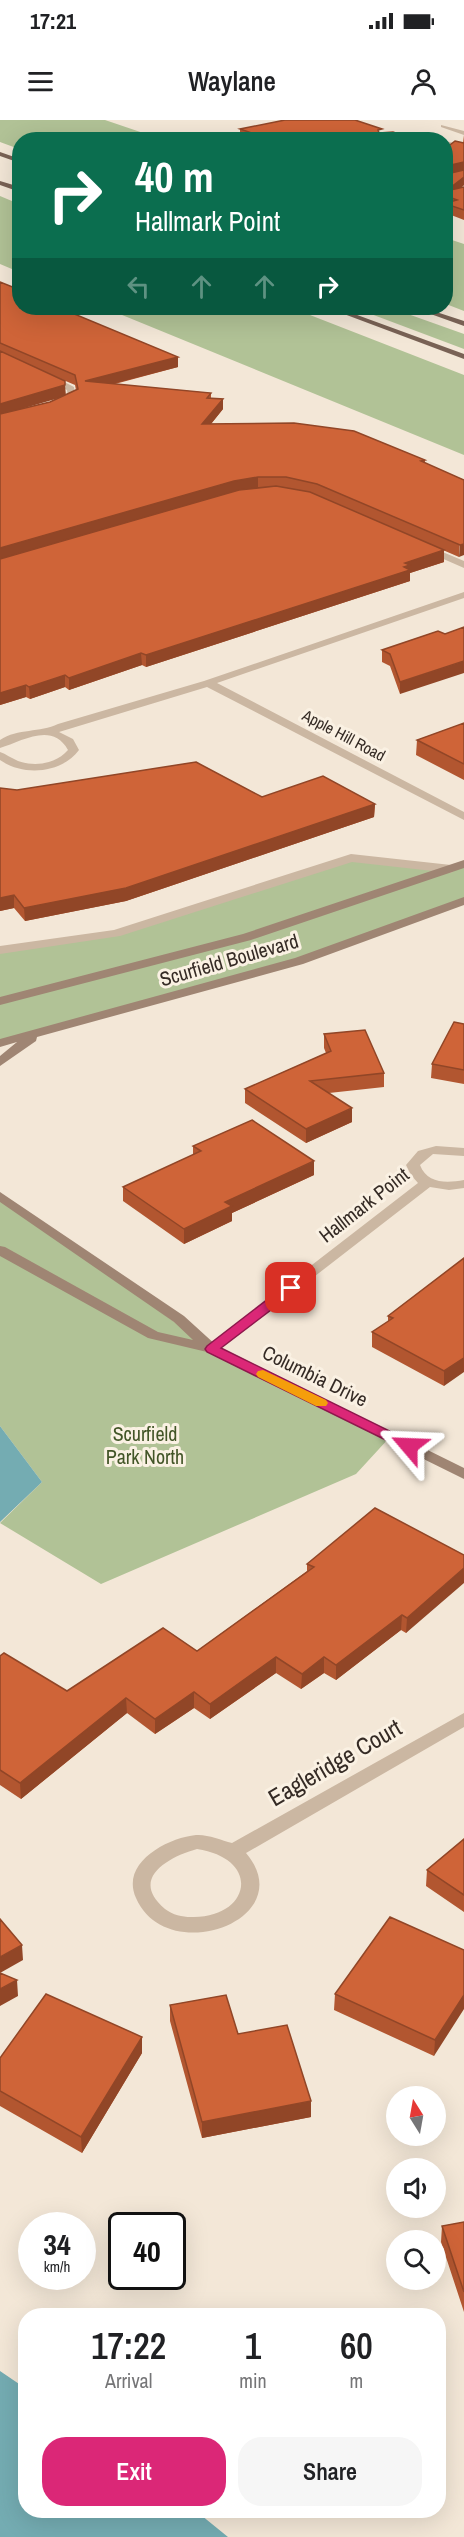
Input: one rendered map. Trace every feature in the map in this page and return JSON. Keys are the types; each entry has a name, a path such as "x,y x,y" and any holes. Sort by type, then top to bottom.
{"main road":[{"path":"351,315 464,357"},
{"path":"438,315 464,324"}],"street":[{"path":"443,126 464,133"},
{"path":"37,373 71,389 72,398 47,408"},
{"path":"420,546 464,565"},
{"path":"48,733 62,726 208,683 464,595"},
{"name":"Apple Hill Road","path":"208,683 464,817"},
{"path":"0,745 16,736 48,733 60,736 72,743 74,750 70,756 57,763 30,766 14,764 0,755"},
{"name":"Scurfield Boulevard","path":"0,950 116,933 351,858 451,869"},
{"name":"Scurfield Boulevard","path":"0,1000 247,937 464,864"},
{"name":"Scurfield Boulevard","path":"0,1043 299,961 464,901"},
{"path":"0,1062 34,1035"},
{"name":"Hallmark Point","path":"464,1152 432,1150 416,1159 413,1165 414,1172 428,1182 452,1186 464,1184"},
{"name":"Hallmark Point","path":"212,1349 428,1182"},
{"name":"Columbia Drive","path":"0,1197 179,1319 212,1349"},
{"name":"Columbia Drive","path":"0,1250 153,1335 212,1349 464,1474"},
{"name":"Eagleridge Court","path":"232,1852 464,1719"},
{"path":"196,1842 215,1845 232,1852 244,1863 250,1876 251,1891 244,1905 232,1916 215,1924 195,1926 176,1924 163,1918 149,1907 142,1893 142,1879 147,1865 161,1852 178,1845 196,1842"}],"green space":[{"path":"0,120 105,120 140,132 12,132 12,146 0,142"},
{"path":"0,196 12,201 12,269 0,264"},
{"path":"453,240 464,244 464,311 453,307"},
{"path":"122,315 310,315 464,375 464,455"},
{"path":"374,315 411,315 464,334 464,349"},
{"path":"351,858 451,869 464,864 464,901 299,961 0,1043 0,950 116,933"},
{"name":"Scurfield Park North","path":"0,1196 212,1349 390,1437 356,1474 101,1584 0,1523 42,1482 0,1426"}],"water":[{"path":"0,1426 42,1482 0,1522"},
{"path":"0,2371 18,2383 18,2518 205,2518 228,2537 0,2537"}],"building":[{"path":"285,120 355,120 382,129 378,130 379,132 249,132 240,129"},
{"path":"455,141 464,143 464,162 453,164 453,143"},
{"path":"464,170 464,177 453,186 453,173"},
{"path":"464,187 464,210 453,206 453,201 457,200 453,199 453,189"},
{"path":"0,282 12,287 12,315 77,315 178,357 85,381 211,393 207,398 223,399 202,424 294,423 354,431 425,460 421,461 464,480 464,544 460,545 317,484 286,477 258,477 234,481 0,548 0,414 50,402 78,389 75,375 0,343"},
{"path":"0,351 65,381 65,385 0,404"},
{"path":"276,486 310,492 444,550 405,563 410,565 404,567 410,570 146,655 141,653 69,678 65,675 29,687 26,685 0,693 0,559 239,490"},
{"path":"464,627 464,661 400,682 390,654 382,650 438,631 445,634"},
{"path":"464,723 464,764 417,740"},
{"path":"196,762 262,797 323,776 375,804 126,888 24,908 14,895 0,898 0,788 17,790"},
{"path":"454,1022 464,1024 464,1070 432,1064"},
{"path":"365,1030 384,1073 310,1081 352,1108 306,1129 245,1089 331,1051 324,1034"},
{"path":"252,1120 314,1161 225,1202 232,1206 184,1229 123,1187 201,1151 193,1146"},
{"path":"464,1258 464,1358 444,1371 372,1332 393,1318 388,1316"},
{"path":"375,1508 464,1555 464,1568 407,1618 402,1615 336,1665 324,1657 302,1674 276,1657 210,1704 194,1692 155,1719 126,1698 20,1783 0,1770 0,1656 4,1653 67,1691 163,1628 197,1651 314,1567 307,1564"},
{"path":"464,1839 464,1895 427,1870"},
{"path":"390,1917 464,1950 464,1995 435,2040 335,1994"},
{"path":"0,1919 22,1945 0,1957"},
{"path":"0,1973 17,1980 0,1989"},
{"path":"46,1994 142,2037 81,2137 0,2091 0,2058"},
{"path":"226,1995 238,2034 287,2025 311,2101 202,2122 170,2005"},
{"path":"464,2222 464,2292 446,2238 446,2230 443,2230 442,2226"}],"slow traffic":[{"path":"263,1374 321,1403"}],"route":[{"path":"291,1288 212,1349 409,1446"}]}
